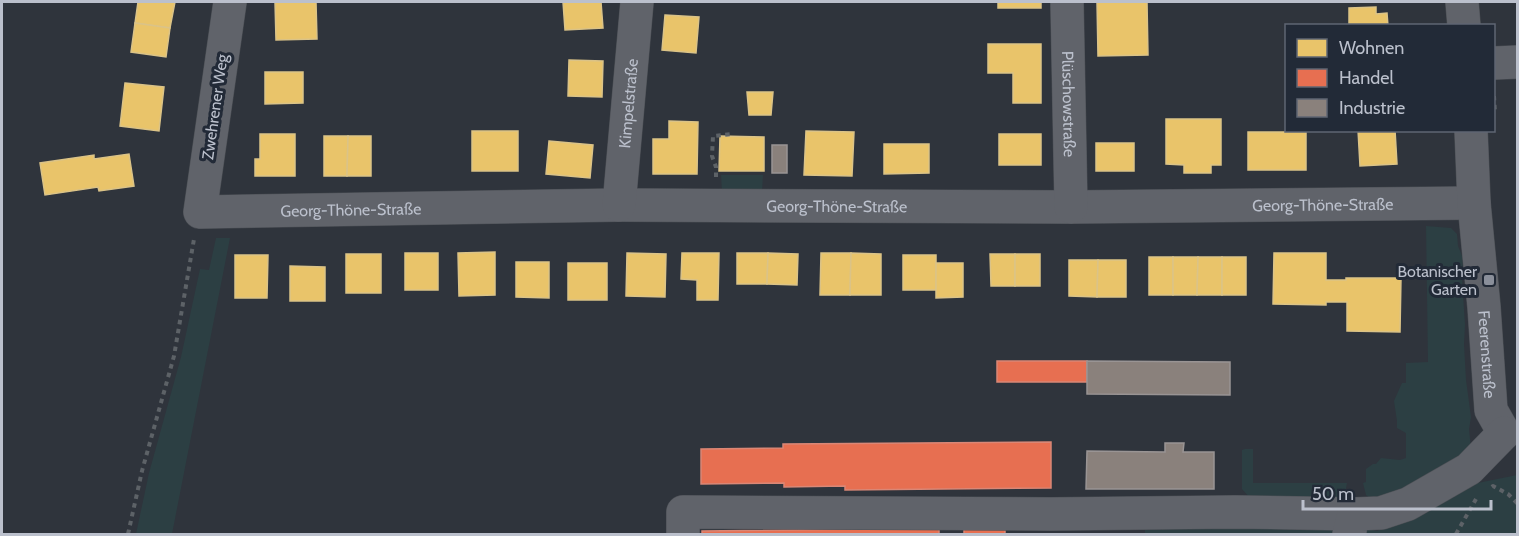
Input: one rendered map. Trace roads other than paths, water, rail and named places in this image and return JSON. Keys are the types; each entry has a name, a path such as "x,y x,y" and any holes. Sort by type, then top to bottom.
{"street":[{"name":"Zwehrener Weg","path":"200,212 230,2"},
{"name":"Kimpelstraße","path":"618,205 637,2"},
{"name":"Plüschowstraße","path":"1067,2 1071,207"},
{"path":"1462,2 1464,24"},
{"path":"1495,63 1518,62"},
{"name":"Feerenstraße","path":"1471,132 1474,203 1491,410 1511,433"},
{"name":"Georg-Thöne-Straße","path":"200,212 618,205 1071,207 1474,203"},
{"path":"683,534 683,512 1051,514 1234,512 1351,524 1408,504 1469,469 1511,433"},
{"path":"1018,534 1051,514"}],"place":[{"name":"Botanischer Garten","path":"1489,280"}]}
